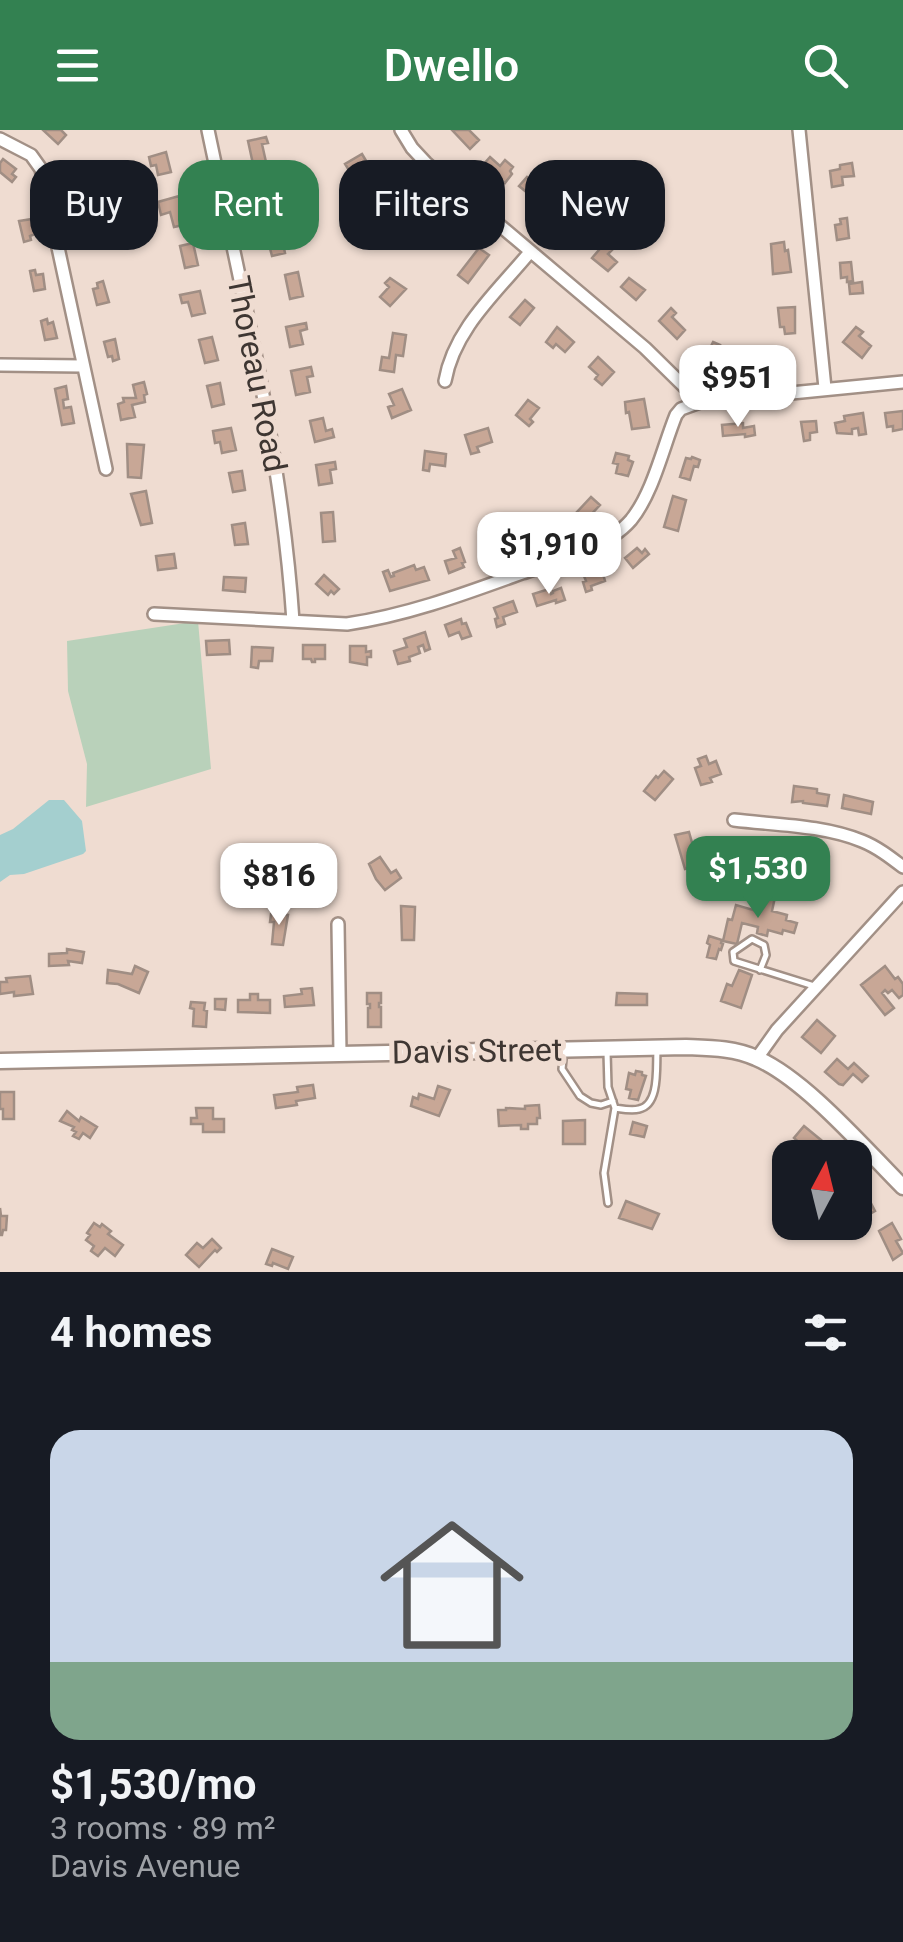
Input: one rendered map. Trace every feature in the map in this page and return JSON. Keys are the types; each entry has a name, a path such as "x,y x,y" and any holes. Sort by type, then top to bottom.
{"street":[{"name":"Thoreau Road","path":"208,130 271,435 293,621"},
{"path":"401,130 426,164 645,348 700,402"},
{"path":"799,130 826,388"},
{"path":"0,139 30,155 41,169 106,469"},
{"path":"444,381 448,360 461,336 530,252"},
{"path":"0,364 82,366"},
{"path":"154,614 346,624 404,613 542,567 606,539 628,523 647,491 681,409 700,402 903,382"},
{"path":"734,820 851,837 877,848 903,867"},
{"path":"757,1058 777,1030 903,892"},
{"path":"338,924 340,1054"},
{"name":"Davis Street","path":"0,1061 564,1049 727,1050 757,1058 801,1088 903,1188"}],"lane":[{"path":"760,970 766,955 764,945 752,938 733,952 734,961 760,970 816,986"},
{"path":"564,1049 562,1069 580,1096 590,1104 637,1110 651,1102 657,1048"},
{"path":"607,1049 608,1086 614,1105 604,1173 608,1203"}],"green space":[{"path":"198,621 211,769 86,807 87,764 68,691 67,641"}],"water":[{"path":"49,800 64,800 82,821 86,851 24,874 10,875 0,882 0,835"}],"building":[{"path":"43,130 61,130 66,135 58,144"},
{"path":"452,130 469,130 479,140 470,149"},
{"path":"266,137 268,143 262,144 266,160 252,160 248,141"},
{"path":"166,152 171,172 158,175 158,160 149,157"},
{"path":"3,159 16,169 12,182 0,172"},
{"path":"505,160 513,167 505,183"},
{"path":"852,163 854,176 842,177 843,185 832,187 830,171"},
{"path":"178,196 178,226 174,227 170,212 161,215 158,202"},
{"path":"847,218 849,238 837,240 835,225"},
{"path":"30,219 30,240 24,242 19,221"},
{"path":"784,242 791,272 773,274 771,244"},
{"path":"181,250 195,250 198,265 185,268"},
{"path":"477,250 489,255 468,283 458,275"},
{"path":"599,250 612,250 608,254 617,262 608,271 592,258"},
{"path":"851,262 853,281 847,282 847,277 841,278 840,263"},
{"path":"35,270 36,275 43,274 45,289 34,291 30,271"},
{"path":"298,272 303,296 290,299 285,275"},
{"path":"390,278 406,289 390,306 380,297 389,287 385,283"},
{"path":"629,278 645,290 636,300 621,287"},
{"path":"103,281 109,302 97,305 93,289"},
{"path":"862,282 863,293 850,294 849,284"},
{"path":"200,291 205,313 192,316 188,302 182,303 180,295"},
{"path":"525,300 534,308 520,325 510,317"},
{"path":"795,307 795,333 785,334 784,327 780,327 778,308"},
{"path":"671,308 676,313 672,317 685,330 677,339 659,321"},
{"path":"47,319 48,324 53,322 57,338 45,340 41,321"},
{"path":"306,323 307,329 300,331 303,344 290,347 286,327"},
{"path":"557,327 574,342 565,352 546,342"},
{"path":"856,327 863,332 859,336 871,346 862,358 843,342"},
{"path":"393,333 406,335 403,356 396,355 394,372 380,370 382,357 389,358"},
{"path":"212,337 218,360 205,363 199,340"},
{"path":"115,339 119,359 113,361 104,342"},
{"path":"713,342 720,345 718,350 733,357 727,369 705,359"},
{"path":"598,357 614,372 602,385 589,367"},
{"path":"311,367 313,376 307,377 310,392 296,395 291,371"},
{"path":"144,382 145,402 132,405 135,417 121,420 118,404 124,402 123,398 136,398 133,385"},
{"path":"220,383 224,404 212,407 207,386"},
{"path":"66,386 68,399 63,400 64,408 71,407 74,423 62,425 55,389"},
{"path":"402,389 411,410 392,418 388,407 394,405 389,394"},
{"path":"644,399 649,427 632,429 625,402"},
{"path":"528,400 539,408 529,426 516,415"},
{"path":"903,411 903,429 893,431 893,426 887,427 885,413"},
{"path":"863,413 866,434 859,435 858,428 852,429 852,434 837,433 835,423 845,421 844,416"},
{"path":"323,418 326,431 332,429 334,437 315,442 310,421"},
{"path":"816,421 817,432 810,433 810,440 804,441 801,422"},
{"path":"743,423 743,428 754,426 755,435 723,436 722,425"},
{"path":"231,428 236,450 222,453 213,431"},
{"path":"488,428 492,442 477,447 479,452 471,454 465,435"},
{"path":"127,444 144,445 141,478 128,477"},
{"path":"425,451 446,454 445,466 430,464 429,471 423,470"},
{"path":"616,453 629,456 628,460 633,462 628,476 616,473"},
{"path":"686,458 700,460 698,467 694,466 690,480 680,477"},
{"path":"335,462 336,469 330,470 332,483 319,485 316,465"},
{"path":"242,471 245,490 233,492 229,473"},
{"path":"146,491 152,523 141,525 131,494"},
{"path":"673,496 686,500 678,531 664,527"},
{"path":"591,497 600,505 586,520 577,512"},
{"path":"333,512 335,541 323,542 321,513"},
{"path":"245,523 248,544 235,545 232,525"},
{"path":"541,524 549,528 549,538 533,544 529,532"},
{"path":"493,536 496,544 507,539 512,551 498,557 495,551 491,553 485,540"},
{"path":"460,548 464,567 449,573 445,561 456,558 453,551"},
{"path":"637,548 649,554 633,568 625,558"},
{"path":"174,554 176,568 158,570 156,556"},
{"path":"414,565 416,570 424,567 429,580 390,591 383,572 388,570 391,577"},
{"path":"602,570 605,581 586,592 584,576"},
{"path":"324,575 339,589 334,594 331,591 328,595 316,584"},
{"path":"224,577 246,578 245,592 223,590"},
{"path":"561,588 565,600 537,606 533,594 549,589 551,594"},
{"path":"513,601 517,612 503,617 505,624 497,627 494,608"},
{"path":"461,619 471,636 462,639 459,632 449,636 445,625"},
{"path":"425,632 430,649 418,647 420,653 398,664 394,651 407,647 404,639"},
{"path":"229,640 230,654 207,655 206,641"},
{"path":"303,645 325,645 325,659 303,659"},
{"path":"350,646 366,646 366,652 371,651 367,665 350,662"},
{"path":"252,647 273,648 272,661 259,661 258,668 251,667"},
{"path":"706,756 709,764 716,761 721,774 701,785 695,768 701,766 698,759"},
{"path":"664,771 673,779 655,800 644,791"},
{"path":"794,786 829,795 827,806 792,802"},
{"path":"844,795 873,802 871,814 842,808"},
{"path":"689,832 695,853 701,852 704,864 685,869 675,835"},
{"path":"766,851 792,854 791,868 764,866"},
{"path":"380,857 391,873 396,870 401,878 385,890 369,864"},
{"path":"308,874 314,887 299,895 296,889 284,895 279,885"},
{"path":"765,894 775,897 772,911 797,923 794,933 768,930 767,936 757,933 758,927 742,923 737,944 723,941 736,905 760,912"},
{"path":"401,906 415,907 414,940 402,940"},
{"path":"271,914 288,915 283,945 272,944"},
{"path":"709,936 722,940 716,959 707,957"},
{"path":"67,949 84,952 82,963 68,961 69,965 49,966 49,954 67,953"},
{"path":"135,966 148,972 139,993 107,983 108,970 132,974"},
{"path":"885,966 903,984 903,995 899,998 892,990 882,993 894,1008 885,1015 861,985"},
{"path":"739,970 752,975 741,1008 721,1001 727,984 732,986"},
{"path":"30,976 33,994 0,994 0,982 7,982 6,978"},
{"path":"312,988 314,1005 285,1007 284,996 302,994 301,989"},
{"path":"367,993 381,993 381,1027 368,1027"},
{"path":"617,993 647,994 647,1005 616,1005"},
{"path":"250,994 258,994 258,1000 270,1000 270,1013 238,1012 238,1000 250,1000"},
{"path":"215,999 226,999 225,1010 215,1009"},
{"path":"191,1002 205,1003 206,1027 193,1026"},
{"path":"817,1020 835,1036 821,1053 802,1037"},
{"path":"837,1059 848,1069 854,1063 868,1076 862,1082 853,1074 843,1085 839,1084 825,1072"},
{"path":"636,1071 646,1076 638,1100 629,1098 631,1090 626,1089 629,1073 635,1075"},
{"path":"313,1085 315,1098 276,1108 274,1095 298,1092 297,1087"},
{"path":"438,1086 450,1090 439,1116 411,1106 413,1097 418,1099 419,1094 434,1099"},
{"path":"0,1092 14,1092 14,1119 3,1119"},
{"path":"539,1105 540,1118 537,1124 528,1124 528,1129 521,1129 521,1125 499,1126 498,1110"},
{"path":"196,1108 213,1108 213,1119 224,1119 224,1132 203,1132 203,1124 191,1124 191,1118 197,1118"},
{"path":"67,1111 79,1121 81,1117 97,1127 90,1138 83,1133 79,1139 73,1136 74,1127 60,1121"},
{"path":"585,1120 585,1144 563,1144 563,1121"},
{"path":"633,1122 647,1126 644,1137 630,1134"},
{"path":"804,1126 821,1140 796,1140"},
{"path":"626,1201 659,1214 652,1229 619,1218"},
{"path":"0,1208 1,1216 7,1216 2,1235 0,1235"},
{"path":"94,1223 100,1227 102,1224 123,1245 115,1256 105,1248 98,1256 91,1251 94,1246 86,1240"},
{"path":"892,1223 903,1253 893,1260 879,1231"},
{"path":"212,1239 221,1248 199,1267 186,1255 197,1243 203,1248"},
{"path":"272,1249 293,1257 288,1269 266,1264"}]}
